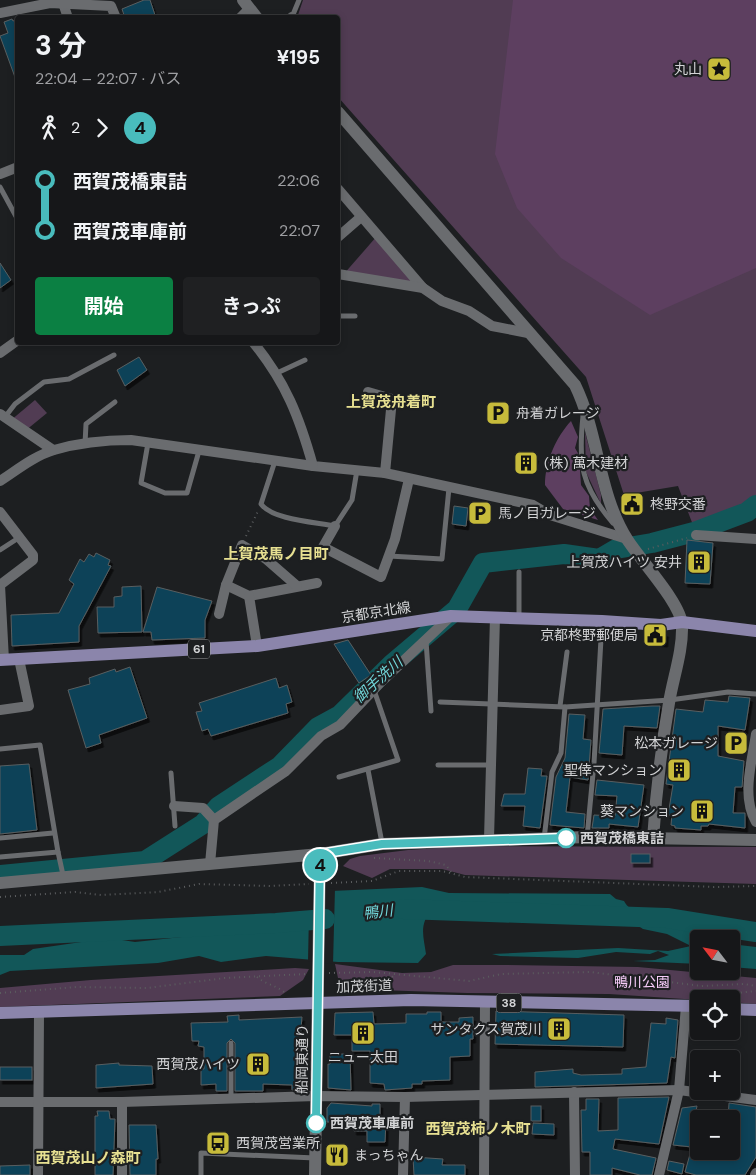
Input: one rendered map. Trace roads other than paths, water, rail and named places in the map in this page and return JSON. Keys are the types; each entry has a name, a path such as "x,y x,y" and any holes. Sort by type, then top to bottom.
{"main road":[{"name":"京都京北線","path":"2,660 257,646 451,616 520,617 661,625 682,622 756,631"},
{"name":"加茂街道","path":"0,1014 411,1000 690,1003"},
{"path":"740,1009 756,1010"}],"street":[{"path":"0,13 50,3 113,3"},
{"path":"63,3 67,15"},
{"path":"340,114 575,385 584,406 613,509 627,539 666,592 682,622 656,779 653,839"},
{"path":"0,174 15,168"},
{"path":"340,191 423,288 442,301 469,311 492,326 528,333"},
{"path":"340,235 361,217"},
{"path":"340,274 423,288"},
{"path":"0,353 15,342"},
{"path":"255,345 277,374 298,415 313,466"},
{"path":"368,392 392,399 385,473"},
{"path":"2,415 53,450"},
{"path":"0,481 53,450 112,440 148,443 313,466 385,473 533,505 550,515 627,539"},
{"path":"335,526 323,547 381,577 395,539 409,479"},
{"path":"0,512 33,555 33,560 0,585 2,660"},
{"path":"696,535 756,539"},
{"path":"219,614 226,585 242,545 266,559 297,586"},
{"path":"226,585 249,596 317,583"},
{"path":"249,596 257,646"},
{"path":"214,820 286,771 321,736 340,725 451,616"},
{"path":"489,839 495,616"},
{"path":"0,710 29,706 19,659"},
{"path":"756,734 747,793 756,822"},
{"path":"174,806 203,808 214,820 210,864"},
{"path":"0,883 320,854 382,844 587,837 756,840"},
{"name":"船岡東通り","path":"315,1175 320,854"},
{"path":"484,1175 485,1002"},
{"path":"38,1175 39,1013"},
{"path":"659,1175 690,1037"},
{"path":"0,1102 122,1102 316,1096 405,1097 679,1090 756,1100"},
{"path":"574,1092 574,1175"},
{"path":"402,1175 405,1097"},
{"path":"122,1102 122,1175"}],"lane":[{"path":"293,15 298,0"},
{"path":"0,187 15,214"},
{"path":"340,316 355,316"},
{"path":"2,415 44,382 69,379 114,355"},
{"path":"277,374 305,360"},
{"path":"85,445 86,424 115,402"},
{"path":"584,406 580,444 584,477 588,490 627,539"},
{"path":"148,443 141,482 166,493 187,493 200,450"},
{"path":"275,460 261,504 266,510 277,515 335,526 352,500 357,470"},
{"path":"389,556 442,559 449,488"},
{"path":"0,550 20,536"},
{"path":"519,572 520,617"},
{"path":"587,837 602,621"},
{"path":"426,641 431,711"},
{"path":"544,839 552,772 560,753 567,652"},
{"path":"339,777 398,760 374,690"},
{"path":"440,702 563,707 670,700 728,692 756,694"},
{"path":"0,749 40,745 53,833 64,876"},
{"path":"438,765 491,765"},
{"path":"368,770 382,844"},
{"path":"171,773 175,826"},
{"path":"0,838 53,833"},
{"path":"0,857 58,852"},
{"path":"231,1044 231,1099"},
{"path":"201,1175 201,1153 315,1158"}],"water":[{"path":"422,887 449,893 610,894 616,899 624,901 630,908 638,912 683,921 702,922 710,930 690,930 690,946 667,934 643,929 620,914 603,909 480,903 433,908 426,919 423,930 426,954 418,963 338,962 266,956 221,962 199,956 158,963 10,971 0,975 0,955 24,955 33,949 109,938 135,942 283,926 312,917 331,891"},
{"path":"740,945 756,947 756,969 740,968"},
{"path":"690,946 690,964 633,961 655,960 669,955 658,951 650,954 616,952 578,958 500,956 492,954 618,948 668,951"}],"waterway":[{"name":"御手洗川","path":"0,875 145,861 203,824 219,806 280,766 318,727 340,715 392,664 457,609 483,563 564,554 599,559 616,549 652,543 694,532 747,512 756,505"},
{"name":"鴨川","path":"403,909 667,918 756,932"},
{"name":"鴨川","path":"0,936 325,919"}],"place":[{"name":"丸山","path":"719,69"},
{"name":"舟着ガレージ","path":"498,413"},
{"name":"(株) 萬木建材","path":"526,463"},
{"name":"柊野交番","path":"632,504"},
{"name":"馬ノ目ガレージ","path":"480,513"},
{"name":"上賀茂ハイツ 安井","path":"699,562"},
{"name":"京都柊野郵便局","path":"655,635"},
{"name":"松本ガレージ","path":"736,743"},
{"name":"聖倖マンション","path":"679,770"},
{"name":"葵マンション","path":"702,811"},
{"name":"西賀茂橋東詰","path":"566,838"},
{"name":"サンタクス賀茂川","path":"559,1029"},
{"name":"ニュー太田","path":"363,1033"},
{"name":"西賀茂ハイツ","path":"258,1064"},
{"name":"西賀茂車庫前","path":"316,1123"},
{"name":"西賀茂営業所","path":"218,1143"},
{"name":"まっちゃん","path":"337,1155"}],"district":[{"name":"上賀茂舟着町","path":"391,402"},
{"name":"上賀茂馬ノ目町","path":"276,554"},
{"name":"西賀茂柿ノ木町","path":"478,1129"},
{"name":"西賀茂山ノ森町","path":"88,1158"}],"park label":[{"name":"鴨川公園","path":"642,982"}]}
